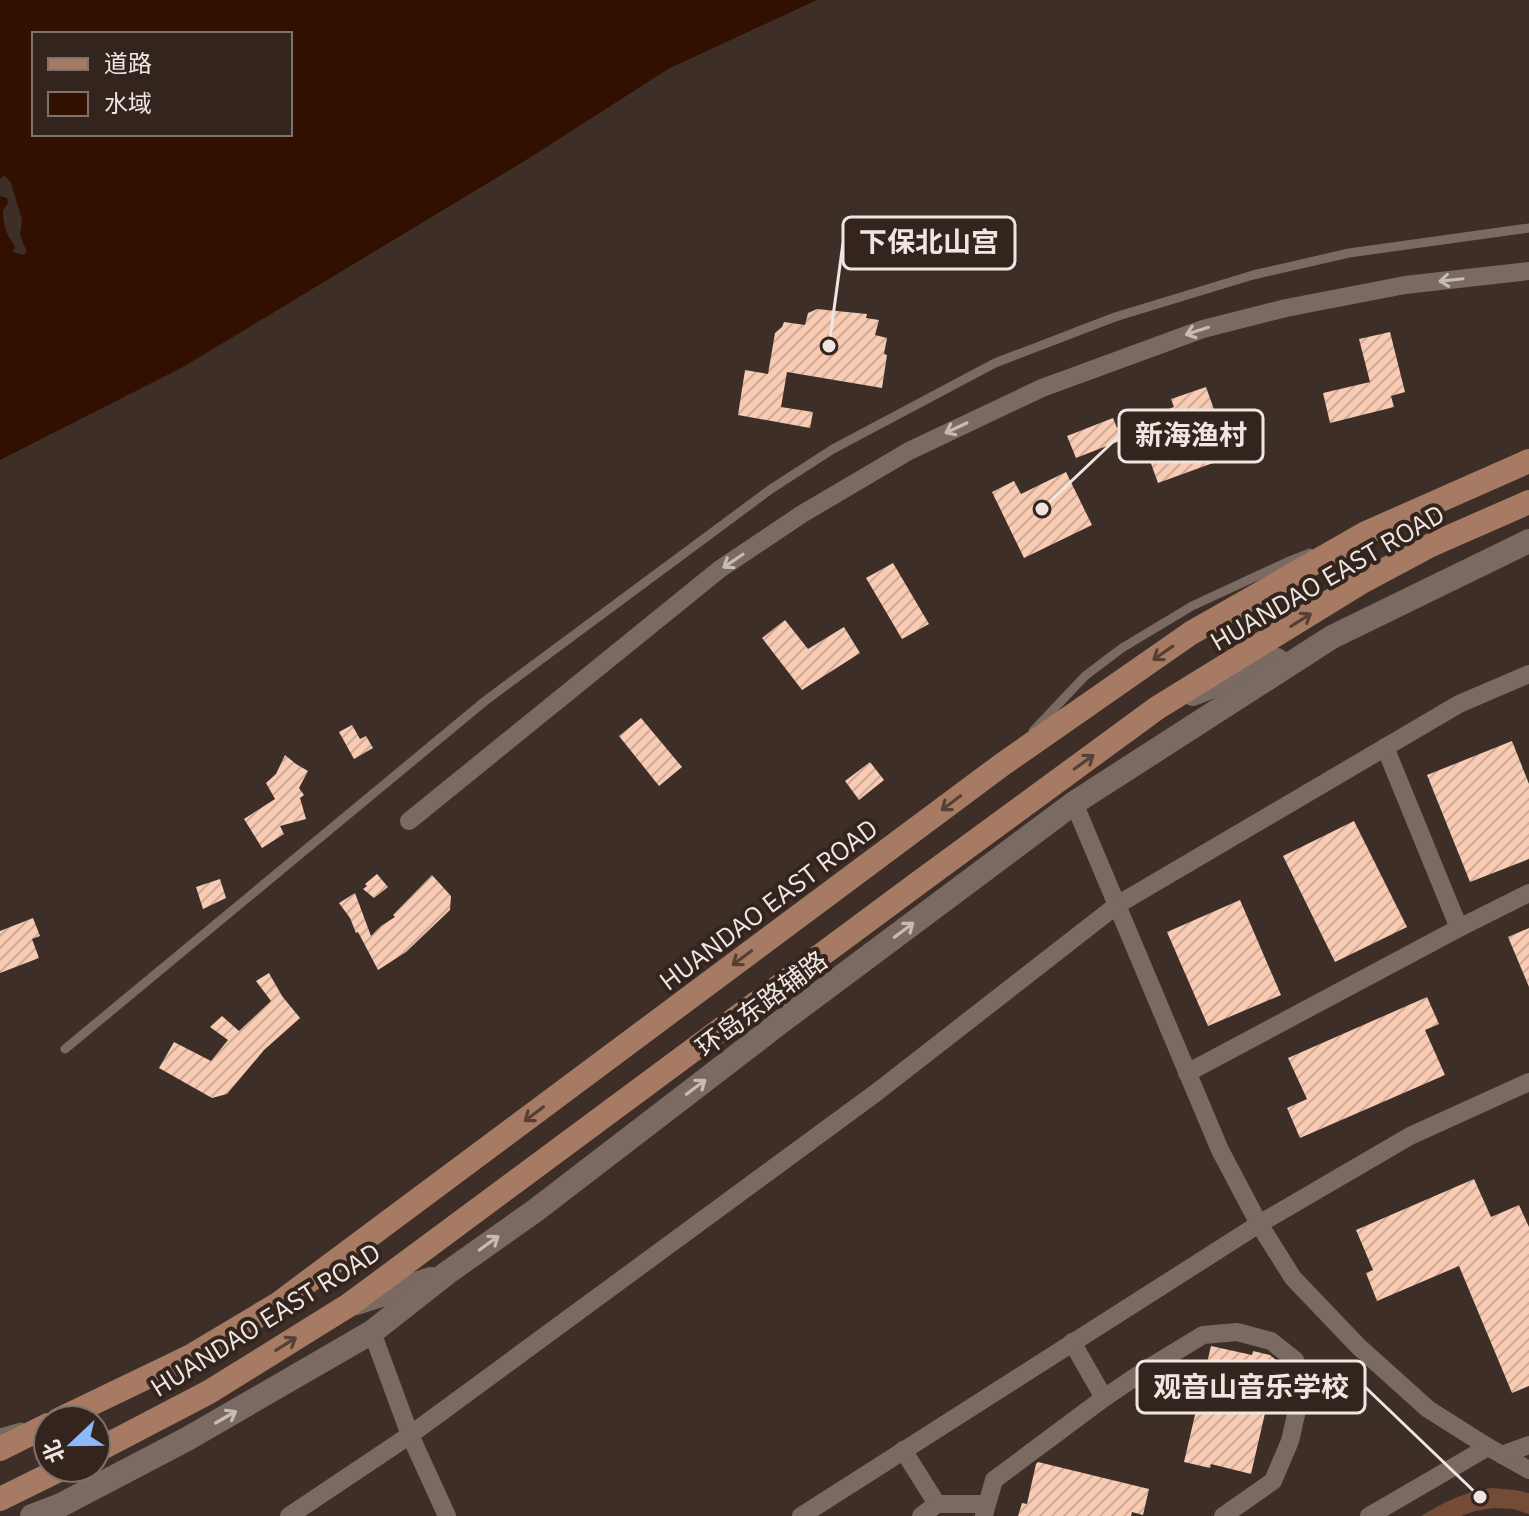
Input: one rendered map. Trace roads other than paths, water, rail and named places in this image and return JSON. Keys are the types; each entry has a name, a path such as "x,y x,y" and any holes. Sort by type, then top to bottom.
{"main road":[{"name":"HUANDAO EAST ROAD","path":"89,1404 191,1356 278,1304 1003,764 1191,633 1366,533 1529,461"},
{"name":"HUANDAO EAST ROAD","path":"112,1443 209,1392 349,1305 1157,708 1360,583 1431,545 1529,502"},
{"name":"HUANDAO EAST ROAD","path":"0,1449 32,1432"},
{"path":"0,1499 32,1483"}],"street":[{"path":"409,821 720,569 802,514 909,451 1042,388 1203,329 1286,308 1405,285 1529,271"},
{"name":"环岛东路辅路","path":"32,1516 61,1505 187,1439 372,1332 1074,803 1332,637 1529,541"},
{"path":"1157,708 1332,637"},
{"path":"289,1516 410,1435 877,1092 1117,905 1459,704 1529,674"},
{"path":"1385,747 1459,928"},
{"path":"968,883 1035,797"},
{"path":"1074,803 1220,1150 1259,1224 1293,1278 1359,1347 1428,1409 1529,1470"},
{"path":"1187,1073 1529,893"},
{"path":"801,1516 1259,1224 1410,1136 1529,1082"},
{"path":"349,1305 447,1273"},
{"path":"372,1332 410,1435 447,1516"},
{"path":"984,1514 994,1480 1104,1398 1203,1335 1237,1332 1271,1341 1295,1360 1298,1406 1290,1441 1273,1481 1223,1516"},
{"path":"1072,1342 1104,1398"},
{"path":"145,1461 209,1392"},
{"path":"1369,1516 1495,1451 1529,1445"},
{"path":"903,1450 937,1504"},
{"path":"921,1516 937,1504 979,1504 984,1514"}],"lane":[{"path":"65,1049 485,701 759,498 833,449 995,363 1115,317 1253,275 1349,253 1529,228"},
{"path":"0,1433 32,1425"}],"water":[{"path":"0,0 817,0 668,69 531,157 183,367 0,460 0,196 7,198 4,220 15,246 13,252 23,255 27,252 20,235 22,220 11,183 4,175 0,179"}],"place":[{"name":"下保北山宫","path":"829,346"},
{"name":"新海渔村","path":"1042,509"},
{"name":"观音山音乐学校","path":"1480,1497"}]}
